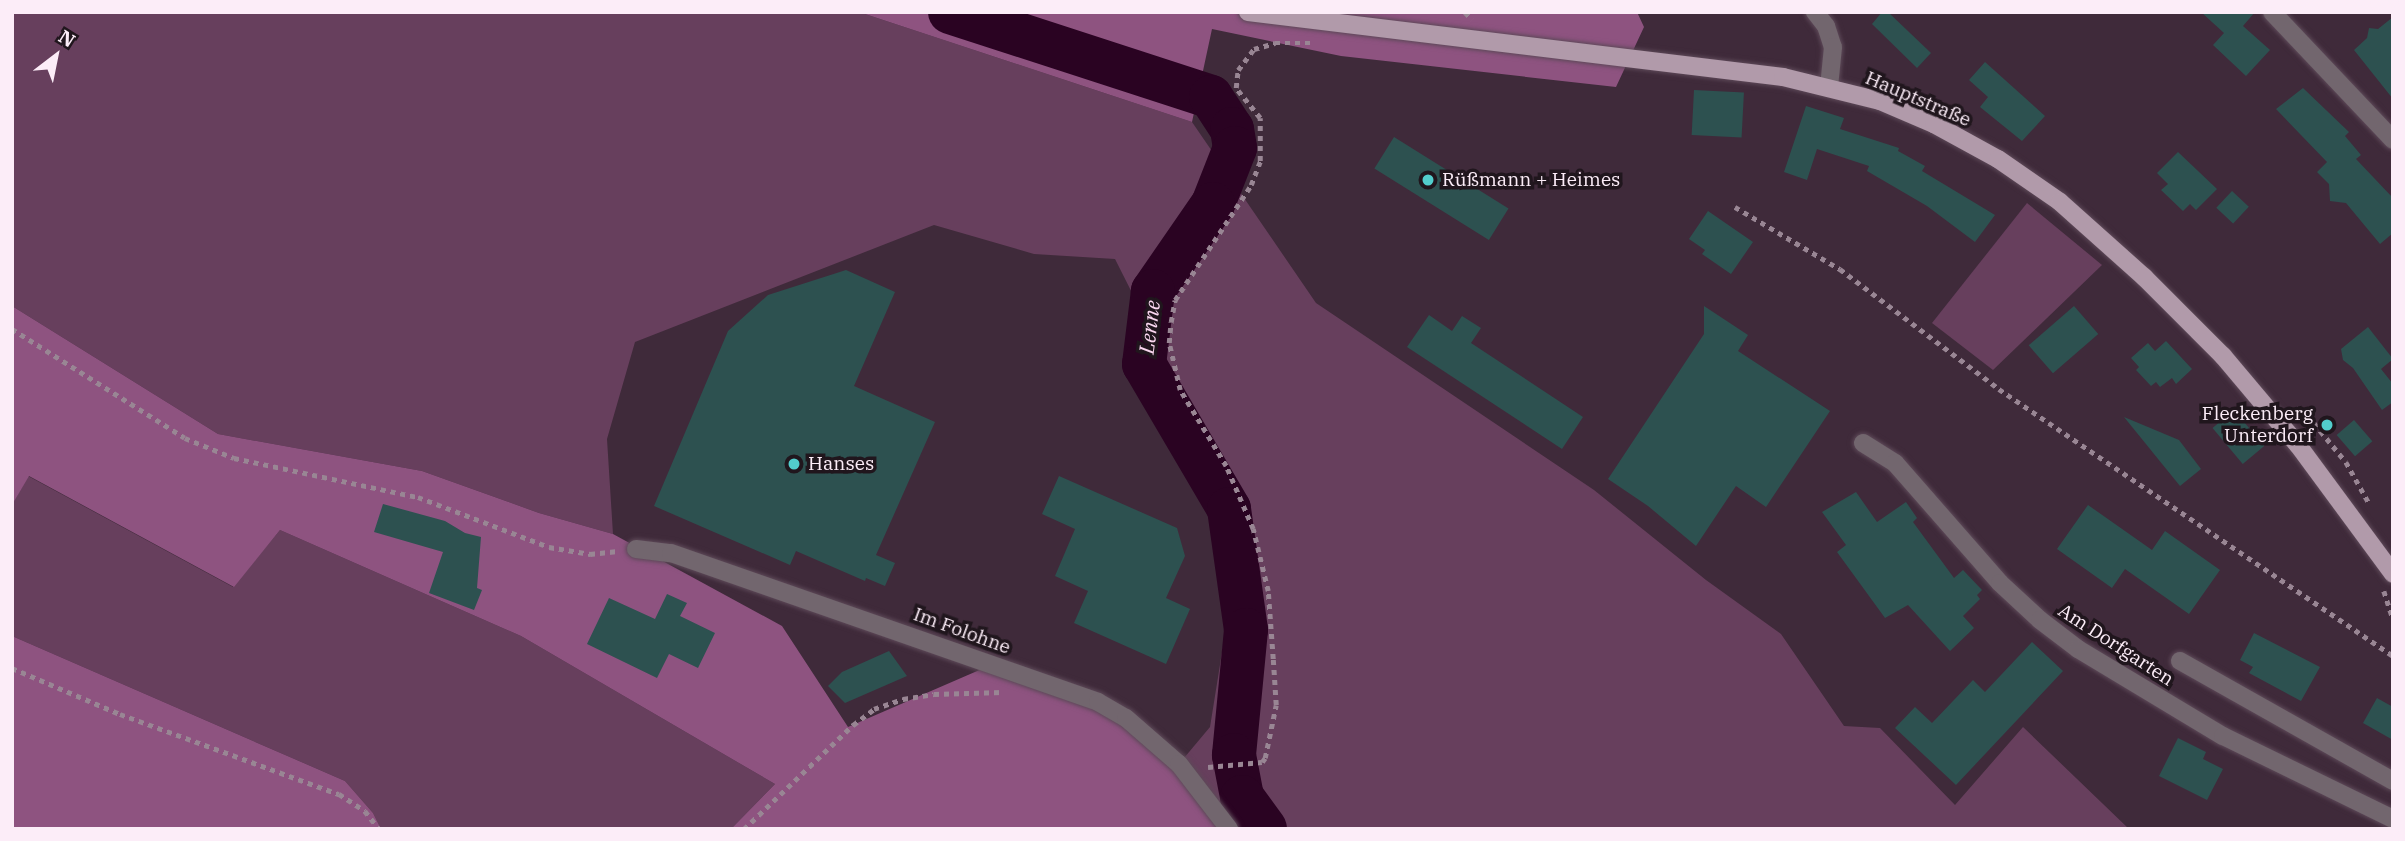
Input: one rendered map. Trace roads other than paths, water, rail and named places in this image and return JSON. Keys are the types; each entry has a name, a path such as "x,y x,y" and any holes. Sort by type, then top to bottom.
{"main road":[{"name":"Hauptstraße","path":"1248,12 1783,77 1880,101 1934,124 1998,159 2060,202 2144,277 2223,356 2298,445 2387,578"}],"street":[{"path":"1815,12 1826,26 1833,47 1829,87"},
{"path":"2272,12 2393,139"},
{"name":"Am Dorfgarten","path":"1863,443 1895,463 2000,583 2040,620 2078,649 2223,736 2393,819"},
{"name":"Im Folohne","path":"636,549 671,553 1098,702 1126,718 1179,764 1229,829"},
{"name":"Am Dorfgarten","path":"2180,660 2393,782"}],"waterway":[{"name":"Lenne","path":"950,12 1211,97 1232,129 1235,148 1213,204 1153,291 1144,364 1229,509 1246,630 1234,755 1242,797 1265,829"}],"place":[{"name":"Rüßmann + Heimes","path":"1428,180"},
{"name":"Fleckenberg Unterdorf","path":"2327,425"},
{"name":"Hanses","path":"794,464"}]}
